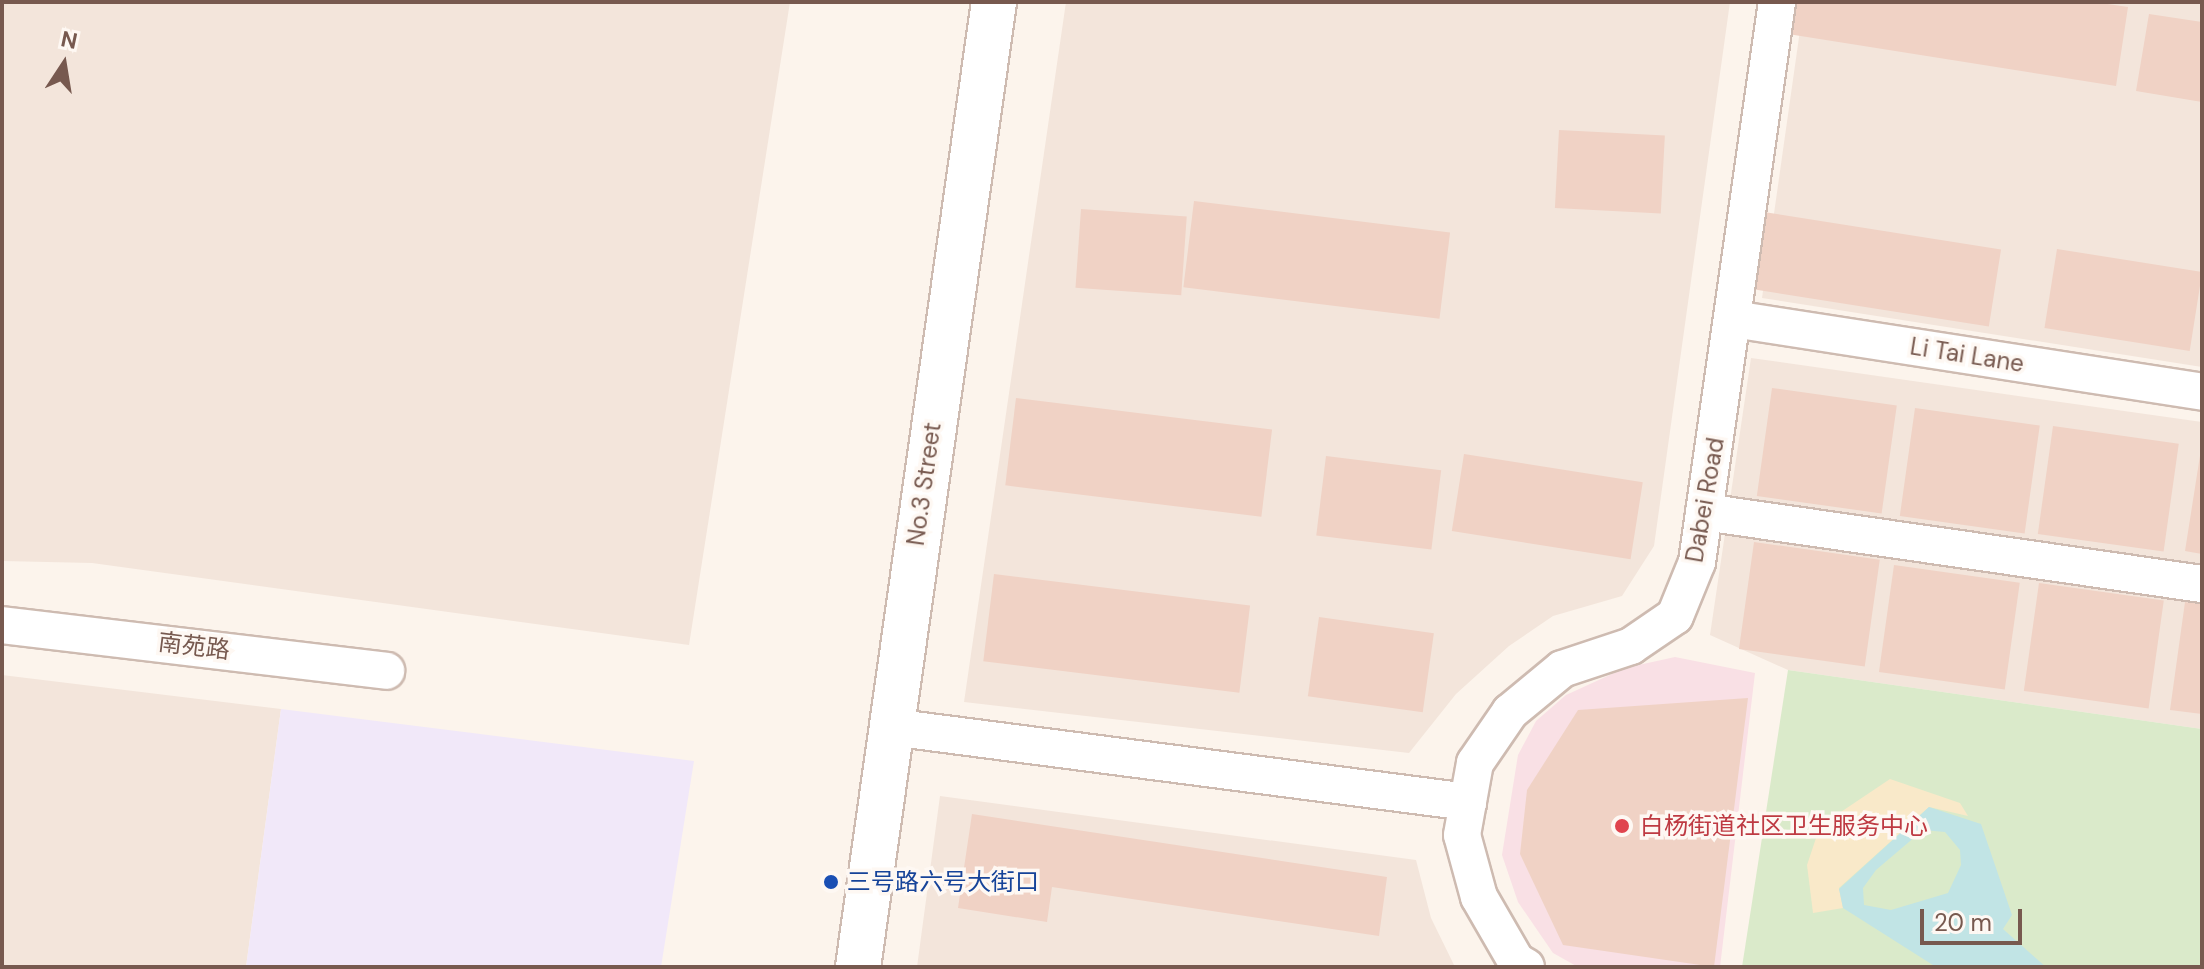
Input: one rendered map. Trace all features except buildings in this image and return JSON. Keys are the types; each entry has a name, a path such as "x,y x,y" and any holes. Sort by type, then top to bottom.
{"street":[{"name":"No.3 Street","path":"858,967 994,2"},
{"name":"Dabei Road","path":"1526,967 1516,961 1479,897 1462,835 1475,763 1510,712 1562,669 1631,646 1675,616 1697,562 1777,2"},
{"name":"Li Tai Lane","path":"1733,319 2202,392"},
{"path":"1704,512 2202,584"},
{"name":"南苑路","path":"2,625 386,671"},
{"path":"891,727 1468,802"}],"shaded area":[{"path":"2,2 790,2 689,645 92,563 2,561"},
{"path":"1066,2 1730,2 1654,546 1622,596 1553,616 1509,646 1456,694 1409,753 964,702"},
{"path":"1804,2 2202,2 2202,367 1762,298"},
{"path":"1751,358 2202,422 2202,729 1788,670 1710,635"},
{"name":"白杨街道社区卫生服务中心","path":"1675,657 1755,673 1720,967 1578,967 1553,953 1518,902 1502,855 1518,755 1536,721 1566,695 1625,668"},
{"path":"2,675 281,709 246,967 2,967"},
{"path":"281,709 694,761 661,967 246,967"},
{"path":"940,796 1416,860 1431,918 1455,967 917,967"}],"green space":[{"path":"1788,670 2202,729 2202,967 1742,967"}],"sand":[{"path":"1890,779 1960,803 1968,816 1929,807 1839,888 1843,908 1813,913 1807,865 1820,826"}],"water":[{"path":"1929,807 1981,824 2012,915 2003,929 2046,967 1936,967 1843,908 1839,889","holes":["1923,830 1945,832 1960,850 1961,865 1948,893 1891,910 1864,905 1863,888 1876,870"]}],"place":[{"name":"白杨街道社区卫生服务中心","path":"1622,826"},
{"name":"三号路六号大街口","path":"831,882"}]}
